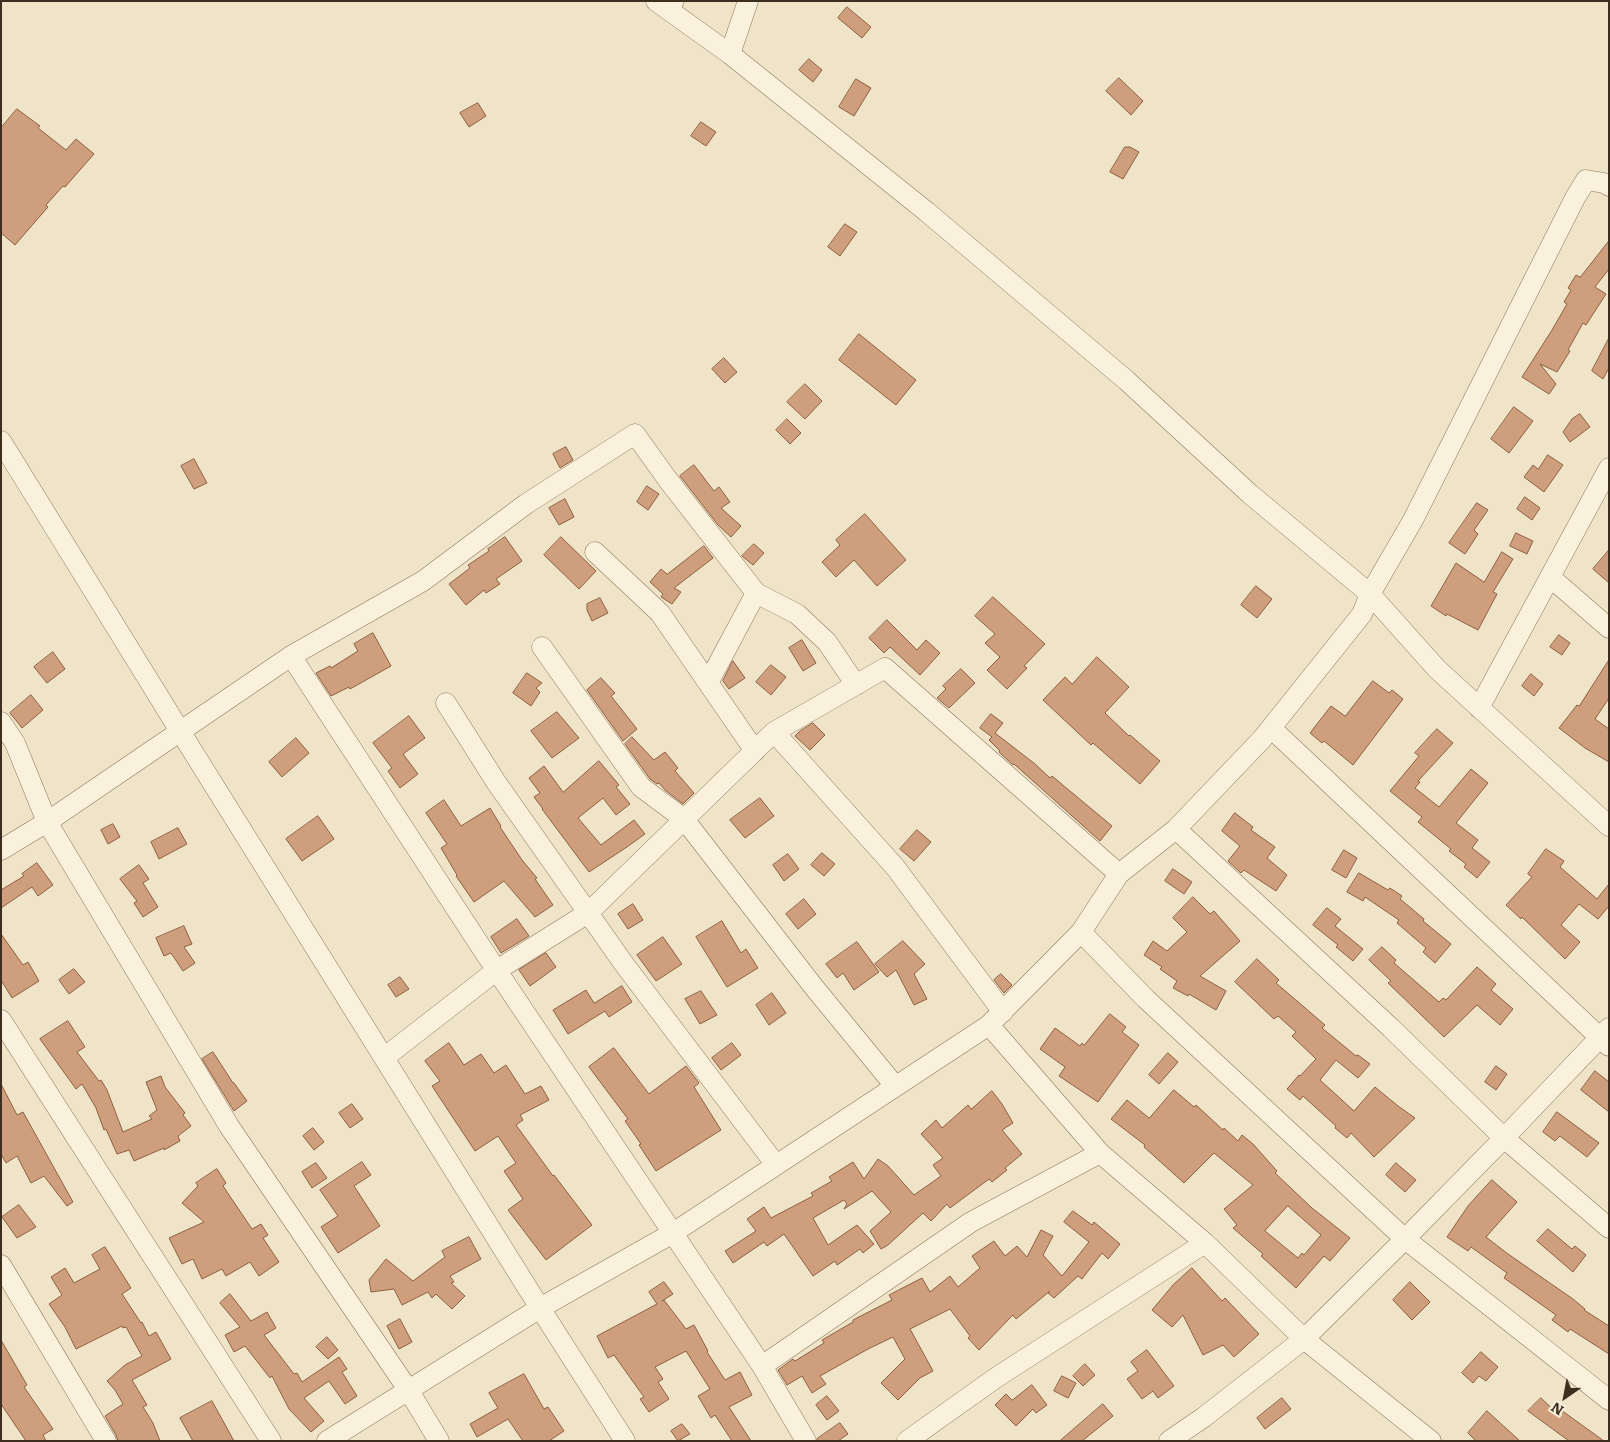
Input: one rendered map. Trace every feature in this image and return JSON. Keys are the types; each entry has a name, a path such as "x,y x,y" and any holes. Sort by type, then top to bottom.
{"street":[{"path":"656,1 676,7 730,54 942,224 1126,380 1250,494 1370,594 1437,669 1609,826"},
{"path":"730,54 748,1"},
{"path":"327,1441 540,1308 673,1233 996,1018 1081,932 1119,874 1176,829 1262,739 1362,614 1370,594 1413,520 1575,198 1586,180 1604,183 1609,186"},
{"path":"1,850 46,822 291,656 423,581 526,504 635,434 668,480 756,593 797,614 827,642 856,685"},
{"path":"1,441 540,1308 625,1441"},
{"path":"1480,708 1609,468"},
{"path":"595,552 660,613 755,752"},
{"path":"1550,577 1609,628"},
{"path":"708,683 756,593"},
{"path":"542,648 640,787 684,819 807,979 895,1086"},
{"path":"291,656 497,970 762,1366 806,1441"},
{"path":"385,1057 497,970 588,914 774,732 885,668 1119,874"},
{"path":"446,703 496,782 588,914 776,1165"},
{"path":"1,722 15,743 46,822 229,1126 440,1441"},
{"path":"1169,1441 1204,1417 1304,1339 1606,1037 1271,728"},
{"path":"774,732 895,867 996,1018 1100,1153 1205,1243 1304,1339 1431,1441"},
{"path":"1176,829 1392,1028 1504,1138 1609,1228"},
{"path":"1081,932 1146,999 1405,1239 1609,1400"},
{"path":"1,1020 271,1441"},
{"path":"762,1366 971,1222 1100,1153"},
{"path":"907,1441 997,1377 1205,1243"},
{"path":"1,1265 106,1441"}],"building":[{"path":"847,7 871,27 862,38 838,18"},
{"path":"809,59 822,70 813,82 799,70"},
{"path":"1119,78 1143,101 1131,115 1106,91"},
{"path":"856,79 871,88 854,116 839,107"},
{"path":"478,103 486,116 469,127 460,113"},
{"path":"17,109 40,126 38,128 66,150 76,139 94,154 46,205 48,207 15,245 1,233 1,128"},
{"path":"701,122 716,132 706,146 691,136"},
{"path":"1125,147 1130,147 1139,152 1123,179 1110,172"},
{"path":"845,224 857,232 840,256 828,247"},
{"path":"1609,241 1609,269 1595,287 1606,294 1586,325 1583,323 1568,350 1570,351 1557,372 1540,364 1556,384 1549,394 1522,377 1567,304 1564,302 1571,290 1568,288 1576,275 1580,277"},
{"path":"859,334 916,380 896,405 839,360"},
{"path":"1609,338 1609,368 1603,379 1592,371"},
{"path":"724,358 737,372 725,383 712,369"},
{"path":"805,384 822,401 805,419 787,402"},
{"path":"1514,407 1533,421 1509,453 1491,439"},
{"path":"1580,414 1590,427 1570,442 1563,432 1572,419"},
{"path":"787,419 801,433 790,444 776,430"},
{"path":"566,447 573,460 560,468 553,454"},
{"path":"1548,455 1563,465 1544,492 1524,477 1533,465 1538,469"},
{"path":"194,459 207,483 194,489 181,466"},
{"path":"694,465 714,491 719,487 730,502 721,508 741,526 731,537 718,525 680,476"},
{"path":"647,486 659,494 648,510 637,502"},
{"path":"1525,497 1540,508 1532,520 1517,509"},
{"path":"565,499 574,517 559,525 549,508"},
{"path":"1477,503 1488,510 1474,530 1478,534 1465,554 1449,543"},
{"path":"865,514 906,560 877,586 854,560 836,577 822,562 840,545 836,540"},
{"path":"1516,533 1533,541 1527,554 1510,546"},
{"path":"505,537 522,561 496,579 500,584 486,593 484,590 466,605 449,584 470,568 468,565 489,551 488,549"},
{"path":"561,537 596,571 579,589 544,555"},
{"path":"754,544 764,553 753,565 742,556"},
{"path":"704,546 713,558 674,588 681,592 672,604 661,597 663,594 650,582 661,569 667,574"},
{"path":"1609,550 1609,583 1593,569"},
{"path":"1502,552 1513,559 1493,592 1497,594 1478,630 1447,614 1446,616 1431,606 1456,563 1484,582"},
{"path":"1256,586 1272,599 1257,618 1241,605"},
{"path":"993,597 1045,644 1024,666 1027,668 1007,689 987,670 1000,657 985,643 995,634 975,616"},
{"path":"600,598 608,613 592,621 587,610 587,604"},
{"path":"887,620 917,650 926,640 940,653 920,675 890,647 884,653 869,638"},
{"path":"373,633 391,666 350,689 349,687 331,696 316,673 330,666 331,668 358,651 354,644"},
{"path":"1559,635 1570,643 1562,655 1550,647"},
{"path":"802,640 816,663 803,671 789,648"},
{"path":"53,652 65,669 47,683 34,667"},
{"path":"1097,657 1129,687 1105,713 1129,736 1160,761 1140,784 1093,743 1091,745 1043,700 1065,677 1072,684"},
{"path":"1609,660 1609,698 1595,719 1609,729 1609,762 1585,748 1559,728 1577,705 1579,706"},
{"path":"733,661 745,678 729,689 723,681"},
{"path":"771,665 786,677 771,695 756,682"},
{"path":"961,669 975,683 949,708 937,698 946,689 943,686"},
{"path":"527,673 542,683 536,688 540,692 531,706 513,693"},
{"path":"1531,674 1543,684 1534,696 1522,686"},
{"path":"601,678 615,693 611,696 637,729 623,741 587,690"},
{"path":"1373,681 1389,693 1392,690 1403,699 1353,765 1324,741 1322,743 1310,733 1331,706 1345,716"},
{"path":"31,695 43,710 22,728 10,713"},
{"path":"557,712 579,738 552,758 531,731"},
{"path":"991,714 1003,723 995,733 1050,778 1052,776 1112,826 1100,841 999,752 989,740 992,737 980,728"},
{"path":"409,716 425,738 403,754 418,774 400,788 388,771 392,768 373,743"},
{"path":"813,723 825,735 810,750 795,736"},
{"path":"1437,729 1453,743 1418,781 1420,782 1415,788 1439,807 1471,769 1488,783 1456,823 1478,840 1472,848 1490,862 1477,878 1464,867 1466,864 1449,851 1451,849 1418,822 1422,817 1390,791 1419,756 1415,753"},
{"path":"632,737 654,760 665,752 678,768 675,771 694,793 683,804 659,783 657,784 650,779 625,744"},
{"path":"296,738 309,753 282,777 269,762"},
{"path":"599,761 619,785 616,787 630,804 616,815 603,798 578,818 601,845 634,820 645,834 589,872 534,797 540,793 529,778 544,766 563,792"},
{"path":"760,798 774,816 745,838 730,820"},
{"path":"444,800 461,826 490,808 500,827 522,860 537,878 535,879 553,905 535,917 504,881 474,902 456,876 441,848 447,844 426,813"},
{"path":"1235,813 1253,827 1251,830 1275,847 1267,858 1287,875 1276,891 1244,870 1241,873 1228,861 1240,846 1222,831"},
{"path":"318,816 334,839 302,861 286,839"},
{"path":"113,824 120,837 108,844 101,830"},
{"path":"178,828 187,844 159,859 151,842"},
{"path":"917,830 931,842 914,861 900,849"},
{"path":"1546,849 1564,861 1560,867 1597,899 1609,884 1609,906 1598,919 1579,904 1561,925 1580,942 1565,959 1522,917 1521,919 1506,905 1532,877 1528,874"},
{"path":"1344,850 1357,858 1346,878 1332,870"},
{"path":"822,853 835,864 824,876 811,865"},
{"path":"788,854 799,869 784,881 773,865"},
{"path":"37,863 53,885 38,896 32,887 1,908 1,890 24,876 22,874"},
{"path":"139,865 149,879 143,883 158,907 143,917 134,903 137,901 120,879"},
{"path":"1173,869 1192,882 1184,894 1165,881"},
{"path":"1359,873 1402,896 1400,899 1451,944 1435,963 1423,952 1426,948 1397,923 1399,920 1365,897 1363,901 1347,892"},
{"path":"1193,897 1210,914 1214,911 1240,941 1200,976 1226,991 1216,1010 1189,994 1188,996 1173,988 1177,981 1160,969 1162,967 1144,955 1153,941 1167,951 1187,932 1173,918"},
{"path":"804,899 816,914 798,929 786,914"},
{"path":"633,904 643,920 628,929 618,914"},
{"path":"1327,908 1341,919 1335,926 1363,949 1353,961 1336,947 1338,945 1313,925"},
{"path":"517,919 529,936 501,953 491,937"},
{"path":"722,921 741,953 746,949 758,968 727,987 696,937"},
{"path":"184,926 192,944 184,947 195,963 183,971 171,953 164,956 156,938"},
{"path":"1,934 23,965 28,962 39,981 12,998 1,980"},
{"path":"663,937 682,964 656,981 637,955"},
{"path":"903,941 925,964 914,974 927,999 914,1005 896,970 887,977 875,964"},
{"path":"857,942 879,972 854,990 843,973 837,978 826,964"},
{"path":"1382,947 1396,960 1394,963 1439,1002 1443,998 1446,1000 1477,967 1496,984 1491,990 1513,1009 1500,1025 1477,1005 1444,1037 1388,983 1391,981 1369,960"},
{"path":"546,953 556,967 530,986 519,970"},
{"path":"1257,959 1279,980 1276,983 1325,1025 1322,1028 1356,1056 1358,1055 1370,1064 1358,1078 1336,1060 1320,1080 1354,1111 1375,1087 1415,1118 1374,1157 1351,1133 1347,1138 1303,1096 1300,1100 1287,1089 1316,1059 1292,1036 1296,1032 1278,1016 1274,1019 1235,982"},
{"path":"74,969 85,982 69,994 59,980"},
{"path":"1001,974 1012,985 1004,993 994,980"},
{"path":"400,977 409,989 396,997 388,985"},
{"path":"622,986 632,1002 609,1017 605,1011 568,1034 553,1010 586,990 594,1003"},
{"path":"701,991 717,1015 700,1024 685,999"},
{"path":"772,993 786,1013 769,1025 756,1005"},
{"path":"1110,1014 1126,1027 1122,1032 1139,1045 1098,1102 1059,1076 1065,1067 1040,1049 1055,1028 1080,1046 1082,1043 1084,1045"},
{"path":"68,1021 85,1047 77,1052 107,1090 123,1132 152,1119 149,1116 157,1110 146,1082 161,1076 165,1087 185,1113 183,1115 191,1126 178,1136 180,1141 164,1150 164,1148 134,1161 129,1150 117,1154 106,1129 104,1130 96,1108 82,1084 76,1089 40,1039"},
{"path":"449,1043 464,1065 481,1054 494,1073 506,1065 525,1094 541,1086 549,1100 520,1115 523,1120 516,1125 592,1225 546,1260 508,1210 523,1199 504,1171 516,1163 498,1136 475,1151 432,1086 440,1081 425,1061"},
{"path":"732,1043 741,1055 721,1070 712,1058"},
{"path":"614,1048 649,1094 686,1066 699,1083 694,1087 721,1130 656,1171 625,1121 628,1119 589,1067"},
{"path":"213,1052 247,1101 234,1111 202,1059"},
{"path":"1168,1053 1178,1062 1159,1084 1149,1075"},
{"path":"1496,1066 1507,1074 1496,1090 1485,1082"},
{"path":"1595,1071 1609,1082 1609,1112 1581,1090"},
{"path":"1,1084 17,1115 23,1112 73,1202 67,1206 44,1176 31,1183 17,1156 6,1163 1,1154"},
{"path":"1174,1090 1194,1107 1196,1105 1238,1141 1242,1135 1253,1144 1277,1171 1275,1173 1312,1208 1350,1238 1330,1261 1324,1256 1296,1288 1261,1256 1263,1254 1233,1228 1237,1225 1224,1209 1253,1185 1214,1153 1184,1183 1144,1147 1145,1145 1111,1119 1127,1100 1149,1118","holes":["1288,1206 1321,1235 1304,1255 1302,1253 1298,1258 1265,1231"]},
{"path":"992,1091 1013,1123 1002,1130 1022,1154 992,1182 989,1179 950,1208 947,1204 931,1221 923,1213 888,1245 881,1249 870,1231 891,1212 872,1191 844,1209 847,1204 844,1200 813,1218 828,1245 857,1225 874,1244 863,1253 860,1249 837,1265 835,1261 813,1276 784,1234 767,1246 764,1242 733,1263 725,1251 756,1231 747,1219 764,1207 771,1218 813,1196 811,1193 832,1181 829,1177 853,1162 864,1179 878,1159 888,1166 914,1195 941,1176 933,1165 943,1158 921,1134 936,1120 942,1128 968,1105 971,1109"},
{"path":"352,1104 363,1119 350,1128 339,1113"},
{"path":"1557,1112 1599,1143 1587,1157 1560,1136 1555,1141 1543,1132"},
{"path":"313,1128 324,1142 314,1150 303,1136"},
{"path":"362,1162 371,1175 354,1186 380,1226 338,1253 321,1227 338,1216 320,1190"},
{"path":"316,1163 327,1178 312,1188 302,1172"},
{"path":"1396,1163 1416,1180 1405,1192 1386,1175"},
{"path":"217,1169 226,1183 223,1186 252,1229 261,1224 268,1235 263,1238 279,1262 259,1276 250,1262 226,1276 222,1269 202,1279 193,1259 182,1264 169,1238 204,1222 182,1203 198,1186 196,1183"},
{"path":"1492,1180 1517,1202 1486,1237 1573,1299 1584,1310 1609,1326 1609,1354 1570,1329 1568,1332 1552,1320 1556,1315 1504,1278 1507,1273 1471,1247 1468,1251 1447,1237 1468,1206"},
{"path":"19,1205 36,1227 17,1238 2,1217"},
{"path":"1073,1211 1092,1225 1094,1222 1120,1244 1108,1259 1102,1253 1082,1279 1078,1276 1054,1298 1048,1293 1050,1291 1016,1319 1013,1315 979,1350 968,1338 970,1336 950,1309 910,1329 933,1371 920,1378 898,1400 881,1383 905,1359 893,1337 820,1376 826,1384 812,1393 802,1376 787,1385 778,1370 793,1359 795,1361 824,1343 822,1340 853,1322 853,1320 892,1300 889,1295 922,1278 930,1292 950,1276 958,1287 980,1268 972,1256 994,1241 1005,1256 1017,1246 1027,1257 1041,1230 1053,1236 1043,1255 1062,1276 1089,1242 1064,1222"},
{"path":"1548,1229 1572,1249 1575,1246 1586,1255 1573,1272 1537,1241"},
{"path":"469,1237 481,1259 450,1276 454,1282 451,1283 465,1296 452,1309 436,1294 432,1298 428,1292 402,1305 394,1289 371,1292 369,1280 386,1259 413,1281 445,1257 442,1251"},
{"path":"105,1247 131,1288 122,1294 142,1322 149,1336 156,1332 171,1359 132,1380 147,1405 143,1407 153,1423 160,1441 118,1441 105,1416 123,1404 107,1381 125,1365 142,1356 126,1327 123,1328 122,1326 76,1349 65,1327 49,1304 62,1295 51,1277 65,1268 74,1283 100,1269 92,1255"},
{"path":"1192,1268 1222,1301 1225,1298 1259,1334 1234,1357 1223,1345 1203,1355 1183,1315 1172,1327 1152,1310 1173,1285"},
{"path":"664,1282 673,1294 662,1301 664,1300 686,1329 694,1325 707,1352 725,1380 740,1372 752,1395 729,1407 751,1441 732,1441 715,1415 711,1418 698,1396 710,1389 686,1351 655,1367 663,1379 658,1382 669,1399 649,1412 640,1399 644,1397 614,1355 608,1358 597,1336 657,1304 649,1292"},
{"path":"1410,1282 1430,1302 1412,1320 1393,1300"},
{"path":"230,1294 251,1321 267,1312 276,1328 264,1335 294,1374 297,1373 302,1382 339,1357 347,1369 342,1372 357,1396 345,1404 329,1381 304,1398 324,1421 311,1432 289,1409 272,1376 270,1378 245,1346 234,1352 225,1335 240,1327 220,1303"},
{"path":"400,1319 412,1342 399,1349 387,1326"},
{"path":"327,1337 338,1350 328,1359 316,1347"},
{"path":"1,1340 27,1385 24,1387 53,1429 43,1435 46,1441 26,1441 1,1403"},
{"path":"1147,1350 1174,1386 1158,1398 1153,1391 1142,1399 1127,1379 1138,1371 1131,1362"},
{"path":"1481,1352 1498,1367 1486,1381 1479,1376 1473,1383 1462,1373"},
{"path":"1085,1364 1095,1375 1083,1386 1073,1376"},
{"path":"524,1374 544,1409 548,1407 564,1431 549,1441 523,1441 508,1419 477,1437 470,1424 498,1408 489,1393"},
{"path":"1062,1376 1076,1383 1068,1398 1054,1391"},
{"path":"1032,1385 1047,1405 1036,1413 1033,1409 1016,1426 995,1405 1006,1394 1012,1400"},
{"path":"827,1396 839,1411 827,1420 816,1405"},
{"path":"1282,1398 1291,1409 1265,1429 1257,1418"},
{"path":"1541,1398 1558,1414 1561,1410 1604,1441 1569,1441 1528,1411"},
{"path":"212,1401 234,1441 193,1441 180,1418"},
{"path":"1103,1404 1113,1416 1082,1441 1060,1441"},
{"path":"1487,1411 1520,1441 1476,1441 1468,1433"},
{"path":"840,1423 848,1434 838,1441 818,1441 817,1439"},
{"path":"682,1424 690,1434 678,1441 671,1431"}]}
